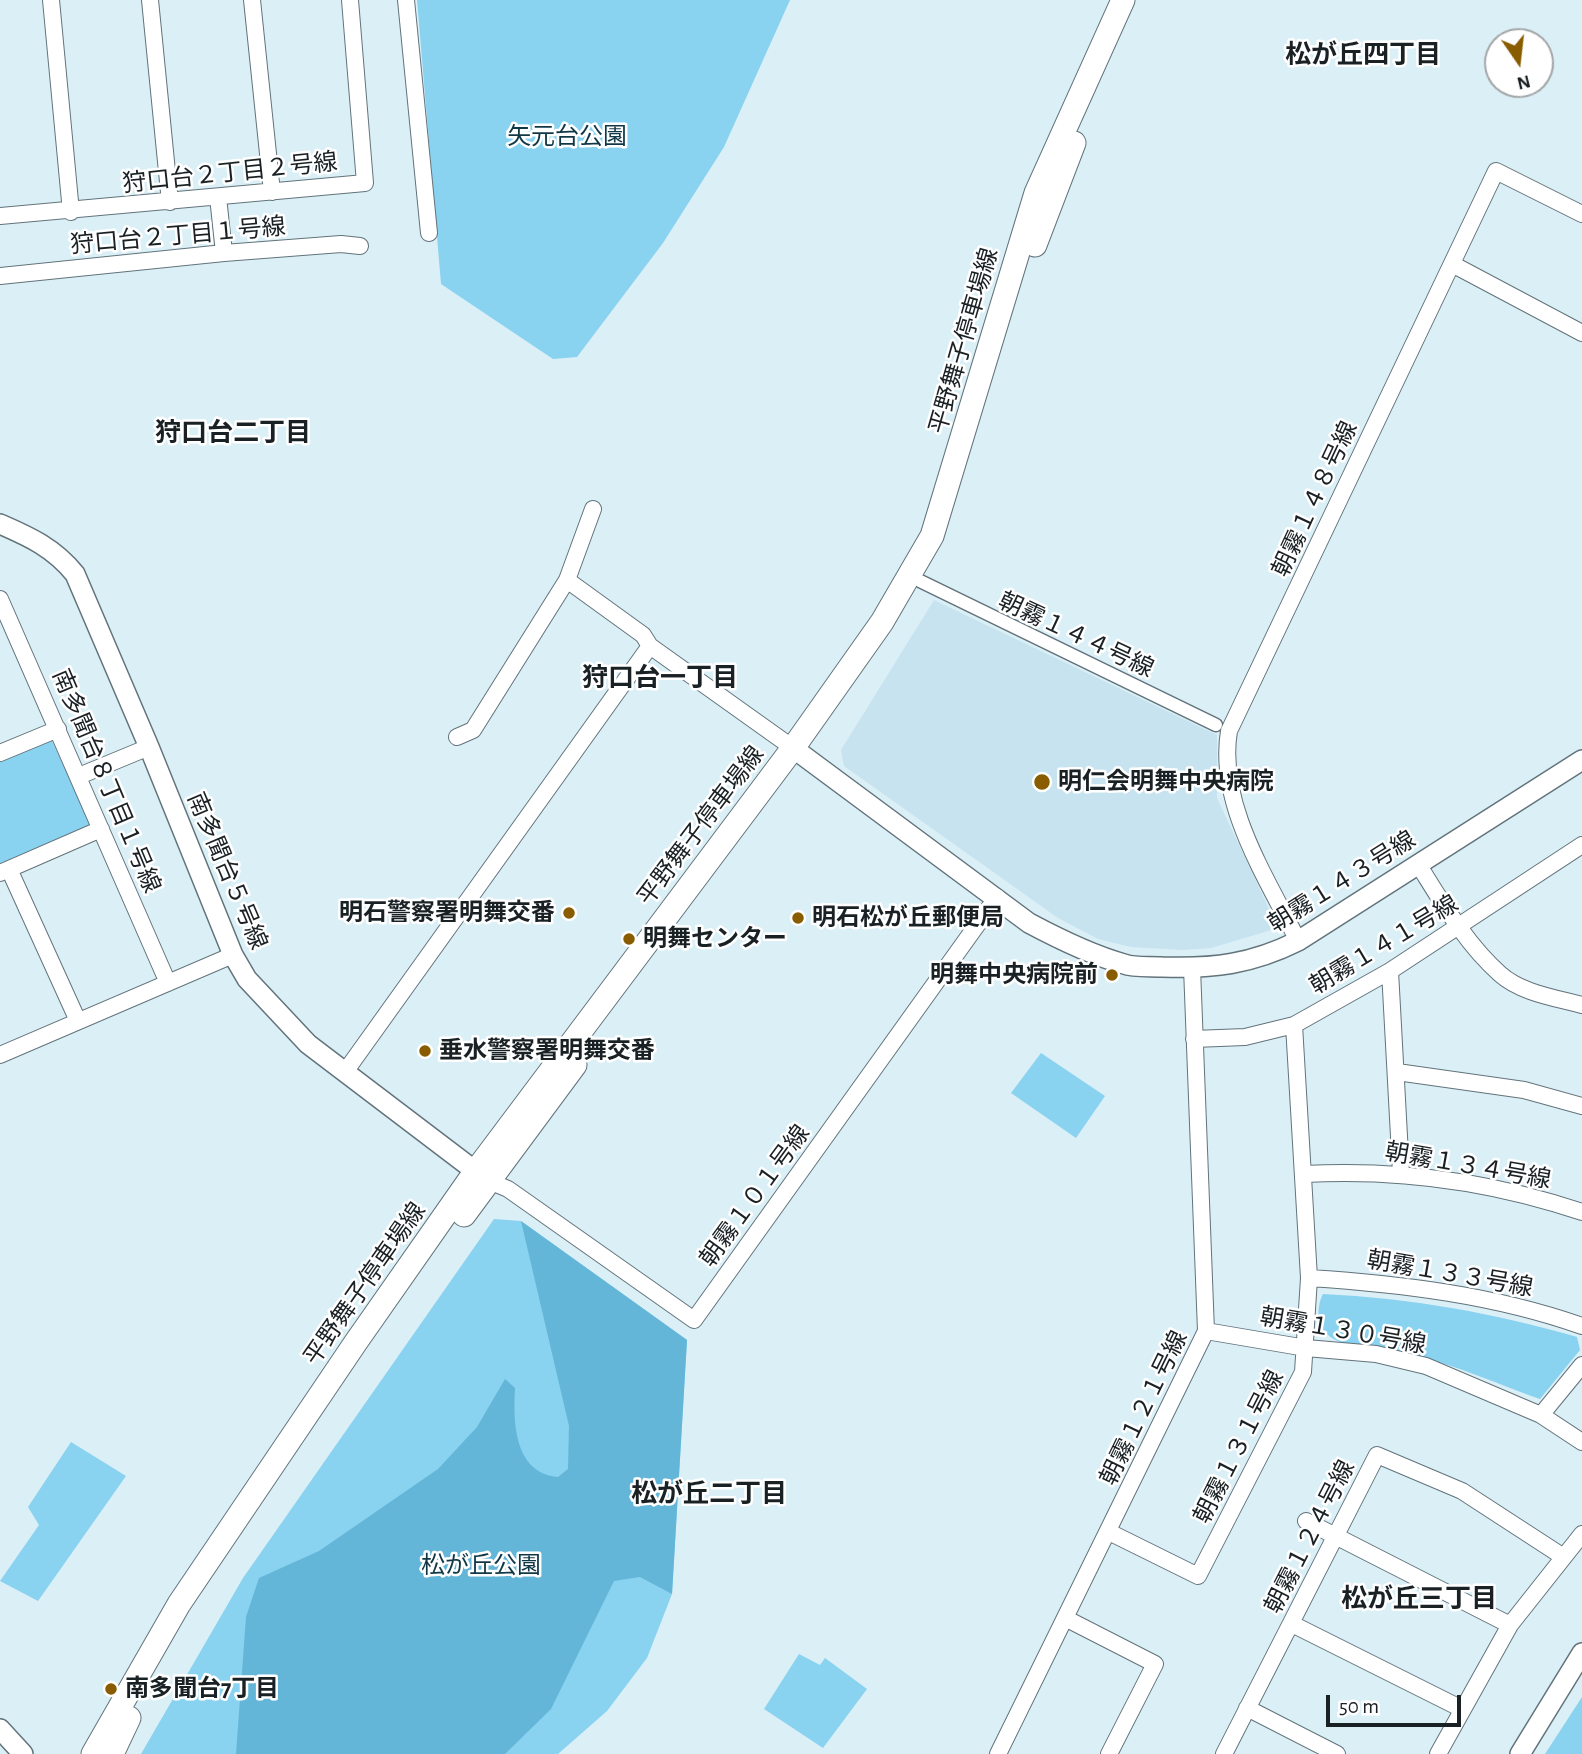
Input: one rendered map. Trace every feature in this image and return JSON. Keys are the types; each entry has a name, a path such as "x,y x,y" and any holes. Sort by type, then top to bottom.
{"main road":[{"name":"平野舞子停車場線","path":"93,1754 179,1604 482,1176 798,753 883,622 932,536 1036,192 1123,0"},
{"name":"平野舞子停車場線","path":"798,753 835,715 919,581 948,522 1041,226 1100,78 1140,0"},
{"name":"平野舞子停車場線","path":"112,1754 166,1652 212,1577 482,1176"}],"street":[{"path":"51,0 71,212"},
{"path":"150,0 170,202"},
{"path":"252,0 272,192"},
{"name":"狩口台２丁目２号線","path":"0,216 71,212 365,183 350,0"},
{"path":"405,0 429,233"},
{"name":"朝霧１４８号線","path":"1298,941 1246,835 1226,751 1229,731 1496,171 1582,214"},
{"path":"218,197 224,253"},
{"name":"狩口台２丁目１号線","path":"0,276 224,253 341,244 360,246"},
{"path":"1452,264 1582,333"},
{"path":"457,737 473,730 567,580 593,509"},
{"name":"南多聞台５号線","path":"0,524 35,539 59,555 75,574 233,955 247,979 272,1009 308,1044 482,1176"},
{"path":"567,580 643,635 650,646 798,753"},
{"name":"朝霧１４４号線","path":"919,581 1216,725"},
{"name":"南多聞台８丁目１号線","path":"0,599 168,982"},
{"path":"345,1072 650,646"},
{"path":"0,753 58,729"},
{"path":"79,776 149,747"},
{"name":"朝霧１４３号線","path":"798,753 1029,923 1059,939 1126,965 1192,968 1266,957 1298,941 1582,760"},
{"path":"78,1021 4,871 101,829"},
{"name":"朝霧１４１号線","path":"1194,1039 1245,1037 1294,1026 1390,971 1582,845"},
{"path":"1418,864 1458,927 1502,976 1538,994 1582,1005"},
{"name":"朝霧１０１号線","path":"482,1176 508,1189 694,1320 997,897"},
{"path":"0,1055 233,955"},
{"name":"朝霧１２１号線","path":"998,1754 1206,1331 1192,968"},
{"path":"1390,971 1401,1174"},
{"name":"朝霧１３１号線","path":"1109,1532 1198,1576 1250,1493 1303,1372 1309,1278 1294,1026"},
{"path":"1397,1072 1524,1090 1582,1106"},
{"name":"朝霧１３４号線","path":"1304,1174 1401,1174 1540,1198 1582,1212"},
{"name":"朝霧１３３号線","path":"1309,1278 1379,1282 1468,1296 1582,1326"},
{"name":"朝霧１３０号線","path":"1206,1331 1306,1348 1376,1354 1426,1367 1541,1415 1582,1442"},
{"path":"1541,1415 1582,1365"},
{"name":"朝霧１２４号線","path":"1224,1754 1377,1455 1462,1491 1562,1556"},
{"path":"1306,1521 1510,1625"},
{"path":"1438,1754 1510,1625 1582,1534"},
{"path":"1065,1618 1155,1664 1109,1754"},
{"path":"1292,1624 1462,1709"},
{"path":"1520,1754 1582,1653"},
{"path":"1247,1708 1337,1754"},
{"path":"0,1729 23,1754"}],"shaded area":[{"name":"明仁会明舞中央病院","path":"934,600 1217,735 1217,798 1278,928 1211,948 1182,950 1131,947 1098,939 1058,918 844,766 841,750"}],"green space":[{"name":"矢元台公園","path":"417,0 790,0 724,147 663,243 577,357 553,359 441,284"},
{"path":"51,739 91,825 0,865 0,762"},
{"path":"1041,1053 1105,1096 1076,1138 1011,1093"},
{"name":"松が丘公園","path":"494,1219 521,1221 687,1340 672,1594 647,1658 607,1711 558,1754 141,1754 243,1578"},
{"name":"松が丘公園","path":"521,1221 687,1340 672,1594 640,1577 614,1581 551,1709 505,1754 236,1754 246,1617 259,1578 319,1551 438,1469 477,1427 505,1379 515,1388 519,1444 532,1466 543,1473 558,1477 568,1469 569,1426"},
{"path":"1323,1294 1420,1303 1515,1321 1577,1337 1580,1350 1540,1399 1436,1361 1342,1343 1323,1330 1319,1320"},
{"path":"71,1442 126,1476 38,1601 0,1581 39,1525 28,1507"},
{"path":"799,1654 820,1665 825,1658 867,1689 823,1748 764,1709"},
{"path":"1582,1697 1582,1754 1545,1754"}],"place":[{"name":"明仁会明舞中央病院","path":"1042,782"},
{"name":"明石警察署明舞交番","path":"569,913"},
{"name":"明石松が丘郵便局","path":"798,918"},
{"name":"明舞センター","path":"629,939"},
{"name":"明舞中央病院前","path":"1112,975"},
{"name":"垂水警察署明舞交番","path":"425,1051"},
{"name":"南多聞台7丁目","path":"111,1689"}],"district":[{"name":"松が丘四丁目","path":"1363,55"},
{"name":"狩口台二丁目","path":"233,433"},
{"name":"狩口台一丁目","path":"660,678"},
{"name":"松が丘二丁目","path":"709,1494"},
{"name":"松が丘三丁目","path":"1419,1599"}]}
